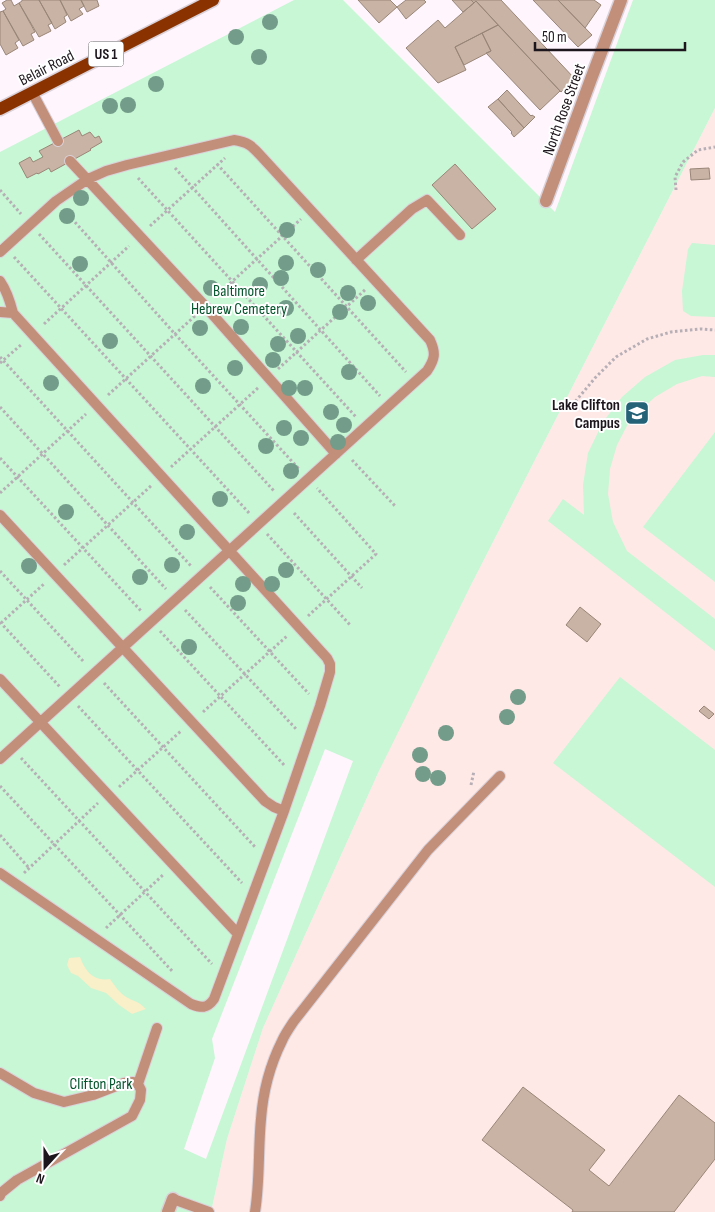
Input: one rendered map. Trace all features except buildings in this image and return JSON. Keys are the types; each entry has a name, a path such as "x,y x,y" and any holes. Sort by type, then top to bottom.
{"main road":[{"name":"Belair Road","path":"1,108 213,0"}],"street":[{"name":"North Rose Street","path":"546,201 621,0"},
{"path":"168,1212 173,1199"}],"lane":[{"path":"32,92 58,141"},
{"path":"0,759 427,371 432,364 434,356 430,340 252,146 243,141 234,140 127,165 88,179 56,201 3,249"},
{"path":"70,161 269,378 339,451"},
{"path":"356,260 412,209 427,200 460,235"},
{"path":"0,281 6,289 13,312 298,625 330,664 330,672 320,706 284,811 214,999 206,1007 200,1008 191,1004 0,873"},
{"path":"0,312 13,312"},
{"path":"0,515 265,801 284,811"},
{"path":"0,679 238,934"},
{"path":"255,1212 264,1093 282,1040 294,1021 428,850 500,776"},
{"path":"138,1084 157,1028"},
{"path":"0,1072 34,1093 64,1102 93,1095 124,1083 133,1082 138,1084 141,1090 140,1100 132,1116 17,1180 0,1196"},
{"path":"173,1199 209,1212"}],"path":[{"path":"243,141 33,334 1,360 320,706"},
{"path":"202,147 415,382"},
{"path":"676,190 675,177 683,162 698,150 715,147"},
{"path":"164,157 389,405"},
{"path":"127,165 365,427"},
{"path":"0,190 362,588"},
{"path":"13,883 79,821 138,771 376,554 56,201"},
{"path":"0,493 311,210"},
{"path":"3,249 61,308 351,626"},
{"path":"253,894 0,622 376,281"},
{"path":"569,409 616,357 647,339 671,332 701,329 715,330"},
{"path":"0,408 308,741"},
{"path":"339,451 396,507"},
{"path":"0,571 266,859"},
{"path":"12,748 223,976"},
{"path":"0,786 179,979"},
{"path":"0,835 29,868"},
{"path":"94,939 173,865"}],"shaded area":[{"name":"Lake Clifton Campus","path":"715,108 715,1212 211,1212 227,1139 263,1028 403,718"}],"green space":[{"name":"Baltimore Hebrew Cemetery","path":"294,0 343,0 555,212 633,0 715,0 715,108 470,587 379,771 263,1028 227,1139 211,1212 0,1212 0,152","holes":["325,749 353,761 206,1159 184,1149 215,1058 212,1039"]},
{"path":"692,243 715,245 715,317 691,316 683,311 682,291 688,249"},
{"path":"715,355 715,377 702,376 677,384 655,397 630,420 617,445 610,469 608,494 613,522 627,551 715,619 715,651 548,521 563,499 584,515 583,485 588,453 603,422 622,397 645,377 675,360"},
{"path":"715,432 715,582 643,527"},
{"path":"620,677 715,750 715,887 553,763"}],"sand":[{"path":"80,957 87,971 99,979 110,979 118,990 146,1009 132,1014 106,993 91,988 78,976 71,973 67,965 69,958"}],"place":[{"name":"Lake Clifton Campus","path":"637,413"}],"park label":[{"name":"Clifton Park","path":"101,1083"}]}
